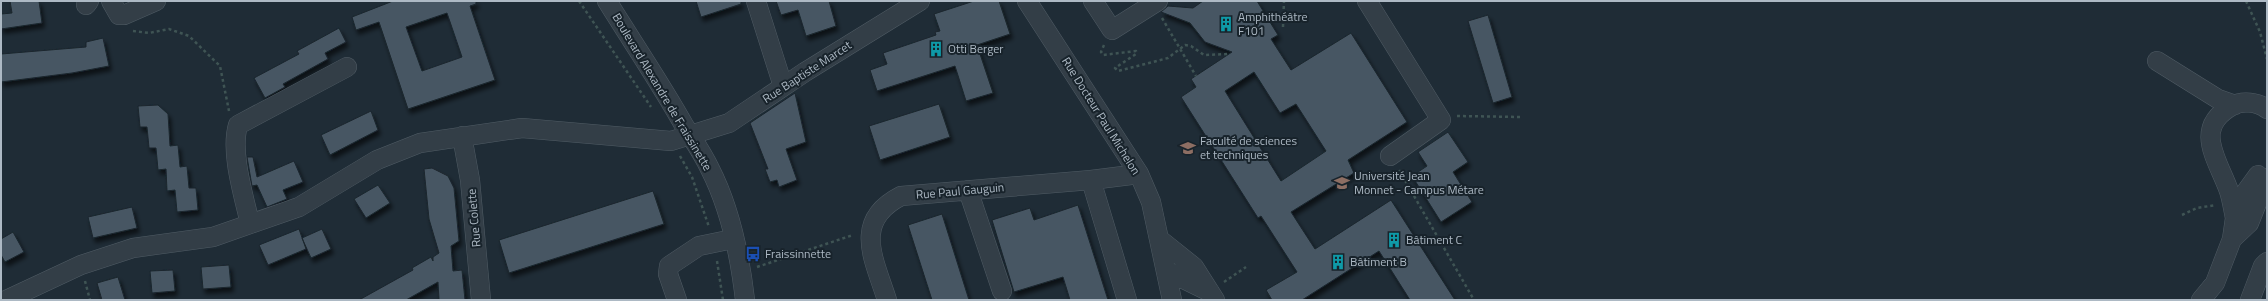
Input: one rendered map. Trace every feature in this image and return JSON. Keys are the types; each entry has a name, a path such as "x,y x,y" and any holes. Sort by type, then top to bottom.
{"street":[{"path":"115,8 124,15 156,1"},
{"name":"Boulevard Alexandre de Fraissinette","path":"607,1 710,169 724,204 742,272 745,300"},
{"path":"756,1 783,86"},
{"name":"Rue Baptiste Marcet","path":"6,300 81,265 126,251 213,237 298,207 376,160 420,143 522,128 671,141 691,136 729,123 783,86 920,1"},
{"name":"Rue Docteur Paul Michelon","path":"1027,1 1139,174 1150,202 1167,271 1172,300"},
{"path":"1093,1 1112,30 1158,1"},
{"path":"1367,1 1441,120 1390,156"},
{"path":"2154,65 2218,99 2229,108"},
{"path":"250,224 241,184 235,136 238,125 347,67"},
{"path":"2235,218 2230,193 2212,151 2210,137 2214,123 2229,108 2249,102 2267,109"},
{"name":"Rue Colette","path":"462,136 470,180 481,300"},
{"path":"2218,163 2230,172 2243,177 2264,174"},
{"name":"Rue Paul Gauguin","path":"887,300 870,248 871,229 873,221 882,208 901,196 1091,180 1139,174"},
{"path":"2201,300 2214,291 2232,239 2235,218 2245,193 2264,174"},
{"path":"2232,239 2249,223 2264,174"},
{"path":"1091,180 1127,300"},
{"path":"968,190 1002,291"},
{"path":"677,300 668,274 669,266 699,246 733,239"},
{"path":"1159,239 1194,267 1216,292"},
{"path":"2250,300 2262,266 2267,262"},
{"path":"1167,271 1216,292"}],"path":[{"path":"580,1 651,108"},
{"path":"1283,27 1284,1"},
{"path":"2246,1 2260,32 2267,59"},
{"path":"115,8 130,30 149,33 169,29 190,36 220,66 230,111 238,125"},
{"path":"1112,30 1101,52 1103,55 1136,51 1136,54 1115,68 1118,71 1168,58 1185,45 1191,46 1204,55 1211,56 1230,54"},
{"path":"1170,31 1196,76"},
{"path":"1441,120 1456,116 1522,117"},
{"path":"671,141 692,177 714,242 723,300"},
{"path":"1390,156 1474,300"},
{"path":"2182,215 2198,208 2219,205"},
{"path":"742,272 871,229"},
{"path":"1216,292 1246,267"}],"building":[{"path":"10,1 39,1 42,23 1,29 1,14 12,13"},
{"path":"393,1 476,1 476,4 470,6 495,80 408,109 379,22 356,30 352,17","holes":["447,13 462,57 422,71 406,27"]},
{"path":"696,1 741,1 741,4 701,17"},
{"path":"776,1 829,1 836,26 806,36 798,10 781,15"},
{"name":"Otti Berger","path":"974,1 999,1 1010,34 977,45 993,93 966,101 955,66 877,91 870,70 887,64 883,53 936,35 935,32 940,31 934,14"},
{"path":"1203,1 1257,1 1278,35 1271,39 1291,70 1351,33 1407,122 1348,160 1354,173 1291,212 1315,249 1391,200 1455,300 1410,300 1379,251 1302,300 1272,300 1266,290 1297,272 1261,216 1258,218 1181,97 1196,87 1191,79 1232,52 1205,42 1190,23 1161,12 1168,6 1193,8","holes":["1254,72 1280,113 1296,104 1326,151 1281,181 1225,91"]},
{"path":"1488,15 1512,97 1493,103 1468,21"},
{"path":"339,28 346,42 325,53 328,59 283,84 285,87 265,98 254,78 299,54 297,51"},
{"path":"103,38 109,66 72,73 1,82 1,54 86,47 86,42"},
{"path":"795,93 806,142 786,149 797,180 779,187 777,180 770,182 765,169 768,169 750,123"},
{"path":"939,104 950,137 880,160 869,126"},
{"path":"158,105 168,114 170,146 178,145 180,167 187,166 189,188 196,188 198,210 177,212 175,190 167,191 166,169 158,170 156,148 149,148 147,127 140,127 138,106"},
{"path":"371,111 378,130 330,155 321,135"},
{"path":"1448,132 1468,162 1453,172 1472,202 1441,222 1412,176 1427,166 1418,152"},
{"path":"247,157 253,157 257,177 294,161 303,182 283,190 287,199 267,207 257,185 252,186"},
{"path":"432,168 448,176 454,188 459,241 451,246 453,271 462,270 465,300 439,300 438,282 406,300 359,300 413,270 412,268 431,257 433,261 433,257 439,253 429,219 424,169"},
{"path":"378,185 390,203 366,218 354,199"},
{"path":"653,191 664,224 509,273 499,240"},
{"path":"1078,205 1108,300 1070,300 1063,277 1014,292 992,220 1030,208 1034,220"},
{"path":"132,207 137,228 93,238 88,217"},
{"path":"942,214 969,300 932,300 908,225"},
{"path":"299,229 306,249 268,265 259,245"},
{"path":"322,229 331,249 311,258 302,238"},
{"path":"13,232 24,252 5,262 1,255 1,239"},
{"path":"229,265 231,287 203,289 201,267"},
{"path":"173,270 175,291 152,293 150,271"},
{"path":"118,277 125,300 102,300 97,283"}],"place":[{"name":"Amphithéâtre F101","path":"1226,24"},
{"name":"Otti Berger","path":"936,49"},
{"name":"Faculté de sciences et techniques","path":"1188,148"},
{"name":"Université Jean Monnet - Campus Métare","path":"1342,183"},
{"name":"Bâtiment C","path":"1394,240"},
{"name":"Fraissinnette","path":"753,254"},
{"name":"Bâtiment B","path":"1338,262"}]}
